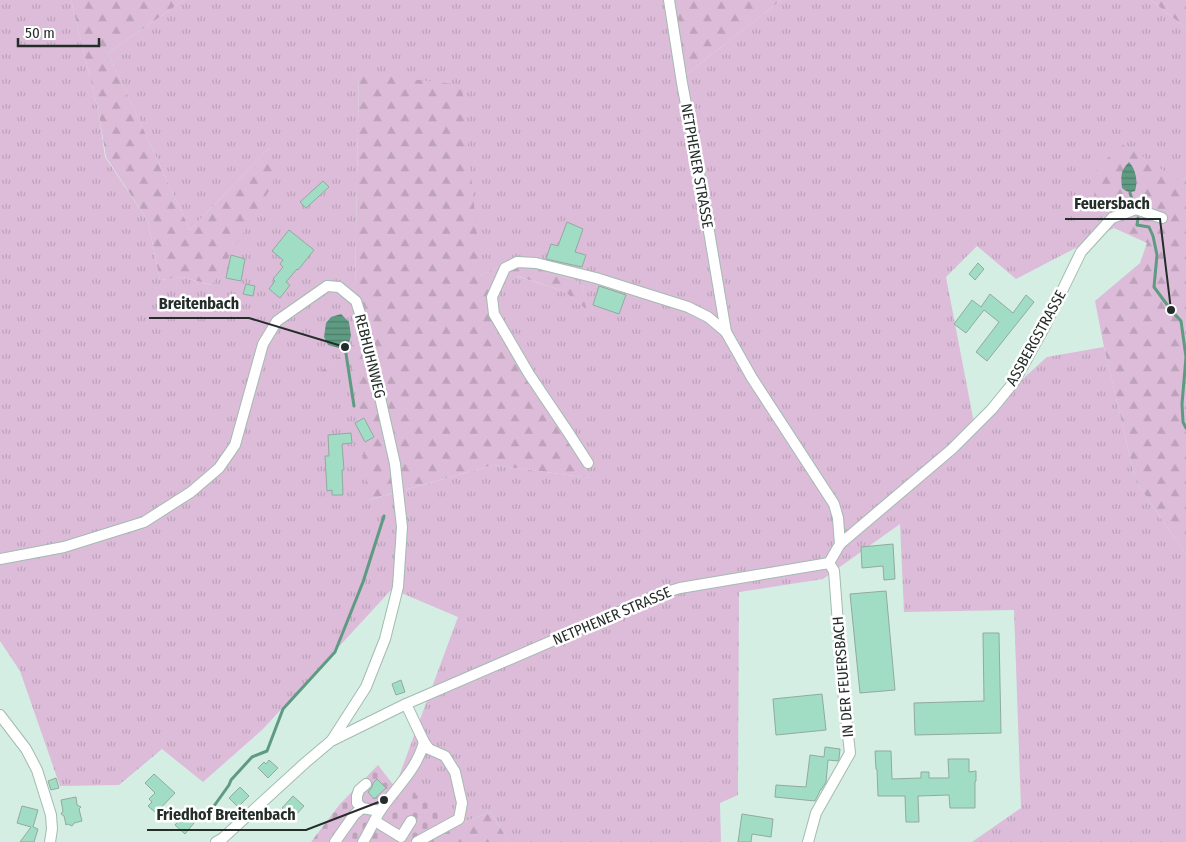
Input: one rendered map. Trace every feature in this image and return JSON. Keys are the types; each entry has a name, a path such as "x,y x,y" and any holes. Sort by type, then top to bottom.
{"street":[{"name":"NETPHENER STRASSE","path":"669,0 726,332 752,378 834,504 838,518 840,544"},
{"name":"ASSBERGSTRASSE","path":"840,544 952,449 992,409 1014,382 1046,326 1081,252 1112,218 1136,210 1162,218"},
{"name":"NETPHENER STRASSE","path":"588,463 528,374 494,314 492,297 504,268 517,262 536,263 596,278 688,307 708,317 726,332"},
{"name":"REBHUHNWEG","path":"0,559 64,547 144,522 191,492 218,468 235,445 263,344 277,321 327,286 339,287 356,301 364,326 395,464 402,527 398,587 385,639 366,688 331,741"},
{"path":"829,563 840,544"},
{"name":"NETPHENER STRASSE","path":"216,842 223,838 331,741 406,704 663,592 829,563"},
{"name":"IN DER FEUERSBACH","path":"808,842 816,812 850,752 843,690 834,571 829,563"},
{"path":"406,704 429,749 445,756 455,772 462,803 459,819 417,842"},
{"path":"0,714 26,749 37,770 51,815 52,830 50,842"},
{"path":"363,842 380,811 411,771 422,752 424,742"},
{"path":"366,784 359,790 357,803 362,808 380,811"},
{"path":"335,842 354,815 362,808"},
{"path":"375,821 401,837 411,821"}],"green space":[{"path":"0,0 71,0 99,114 105,157 148,221 160,280 182,277 211,285 270,147 190,230 108,53 184,0 666,0 683,77 781,0 1151,0 1186,28 1186,178 1094,199 1114,228 1016,279 977,246 946,277 974,423 1047,357 1104,347 1136,482 1186,554 1186,842 972,842 1021,808 1014,610 904,612 900,524 823,579 739,592 738,795 720,803 721,842 509,842 491,812 456,825 401,795 395,787 458,617 392,589 263,729 203,782 162,749 119,785 60,786 20,671 0,641","holes":["359,73 481,275 516,258 583,284 585,308 564,291 516,276 489,301 590,478 493,465 369,500 354,366 321,372 354,344"]},
{"path":"71,0 184,0 108,53 190,230 270,147 273,184 212,285 182,277 160,280 148,221 106,157 99,114"},
{"path":"666,0 781,0 683,77"},
{"path":"1151,0 1186,0 1186,28"},
{"path":"359,73 462,85 481,275 516,258 583,284 586,309 564,291 517,276 489,301 590,478 493,465 368,500 354,367 319,373 354,344"},
{"path":"1124,144 1179,181 1186,178 1186,554 1136,482 1095,301 1140,263 1147,243 1114,228 1094,199 1096,168"},
{"path":"378,765 401,795 410,790 456,825 410,842 311,842 340,804"},
{"path":"491,812 509,842 428,842 456,825"}],"shaded area":[{"path":"1129,162 1135,172 1136,180 1135,191 1131,192 1122,188 1121,177"},
{"path":"341,314 349,322 351,336 348,346 339,348 328,345 324,337 326,323 331,317"}],"building":[{"path":"323,181 329,187 306,208 300,202"},
{"path":"567,222 583,229 575,252 586,255 582,267 546,259 551,244 558,246"},
{"path":"289,230 314,250 286,282 290,285 280,298 269,289 275,281 273,279 283,267 280,264 283,260 272,251"},
{"path":"231,255 245,259 241,281 226,278"},
{"path":"978,263 984,269 975,280 969,274"},
{"path":"246,284 255,286 253,296 243,294"},
{"path":"599,286 626,295 619,314 593,305"},
{"path":"990,294 1013,313 1026,295 1034,302 987,361 976,352 999,322 984,310 966,333 954,324 972,300 981,307"},
{"path":"364,418 374,437 365,442 355,423"},
{"path":"351,433 352,443 342,444 343,495 332,495 332,490 327,491 325,456 329,456 328,435"},
{"path":"893,544 895,579 884,580 883,566 862,568 861,547"},
{"path":"886,591 895,690 860,693 850,594"},
{"path":"983,633 999,633 1001,733 915,735 914,703 984,701"},
{"path":"401,680 405,692 396,695 392,684"},
{"path":"822,694 826,730 776,735 773,699"},
{"path":"825,747 840,749 839,759 838,761 828,760 826,782 815,801 775,797 776,785 806,787 810,755 824,757"},
{"path":"875,751 891,751 892,779 921,778 921,772 929,772 929,778 949,778 948,759 969,759 969,772 976,771 975,808 950,808 949,795 918,796 919,822 906,822 905,796 878,796"},
{"path":"269,760 278,768 268,778 258,768"},
{"path":"154,774 175,793 156,813 148,806 152,802 149,799 155,793 145,783"},
{"path":"56,778 59,788 51,790 48,781"},
{"path":"377,779 386,788 374,799 368,792"},
{"path":"240,787 249,796 238,807 229,798"},
{"path":"293,796 304,806 293,818 282,808"},
{"path":"76,797 77,805 81,807 79,809 82,821 74,823 72,826 66,825 64,816 61,814 63,811 61,800"},
{"path":"22,806 38,810 33,827 38,829 34,842 20,842 31,827 17,823"},
{"path":"188,809 198,818 185,834 175,825"},
{"path":"742,814 773,819 771,837 752,834 751,842 738,842"}],"waterway":[{"path":"1130,193 1133,202"},
{"path":"1138,218 1137,225 1149,227 1153,236 1157,255 1154,287 1181,321 1186,357 1182,404 1183,422 1186,428"},
{"path":"345,347 354,406"},
{"path":"204,820 231,780 252,757 267,751 283,709 335,652 363,582 384,516"}],"place":[{"name":"Feuersbach","path":"1171,310"},
{"name":"Breitenbach","path":"345,347"},
{"name":"Friedhof Breitenbach","path":"384,800"}]}
